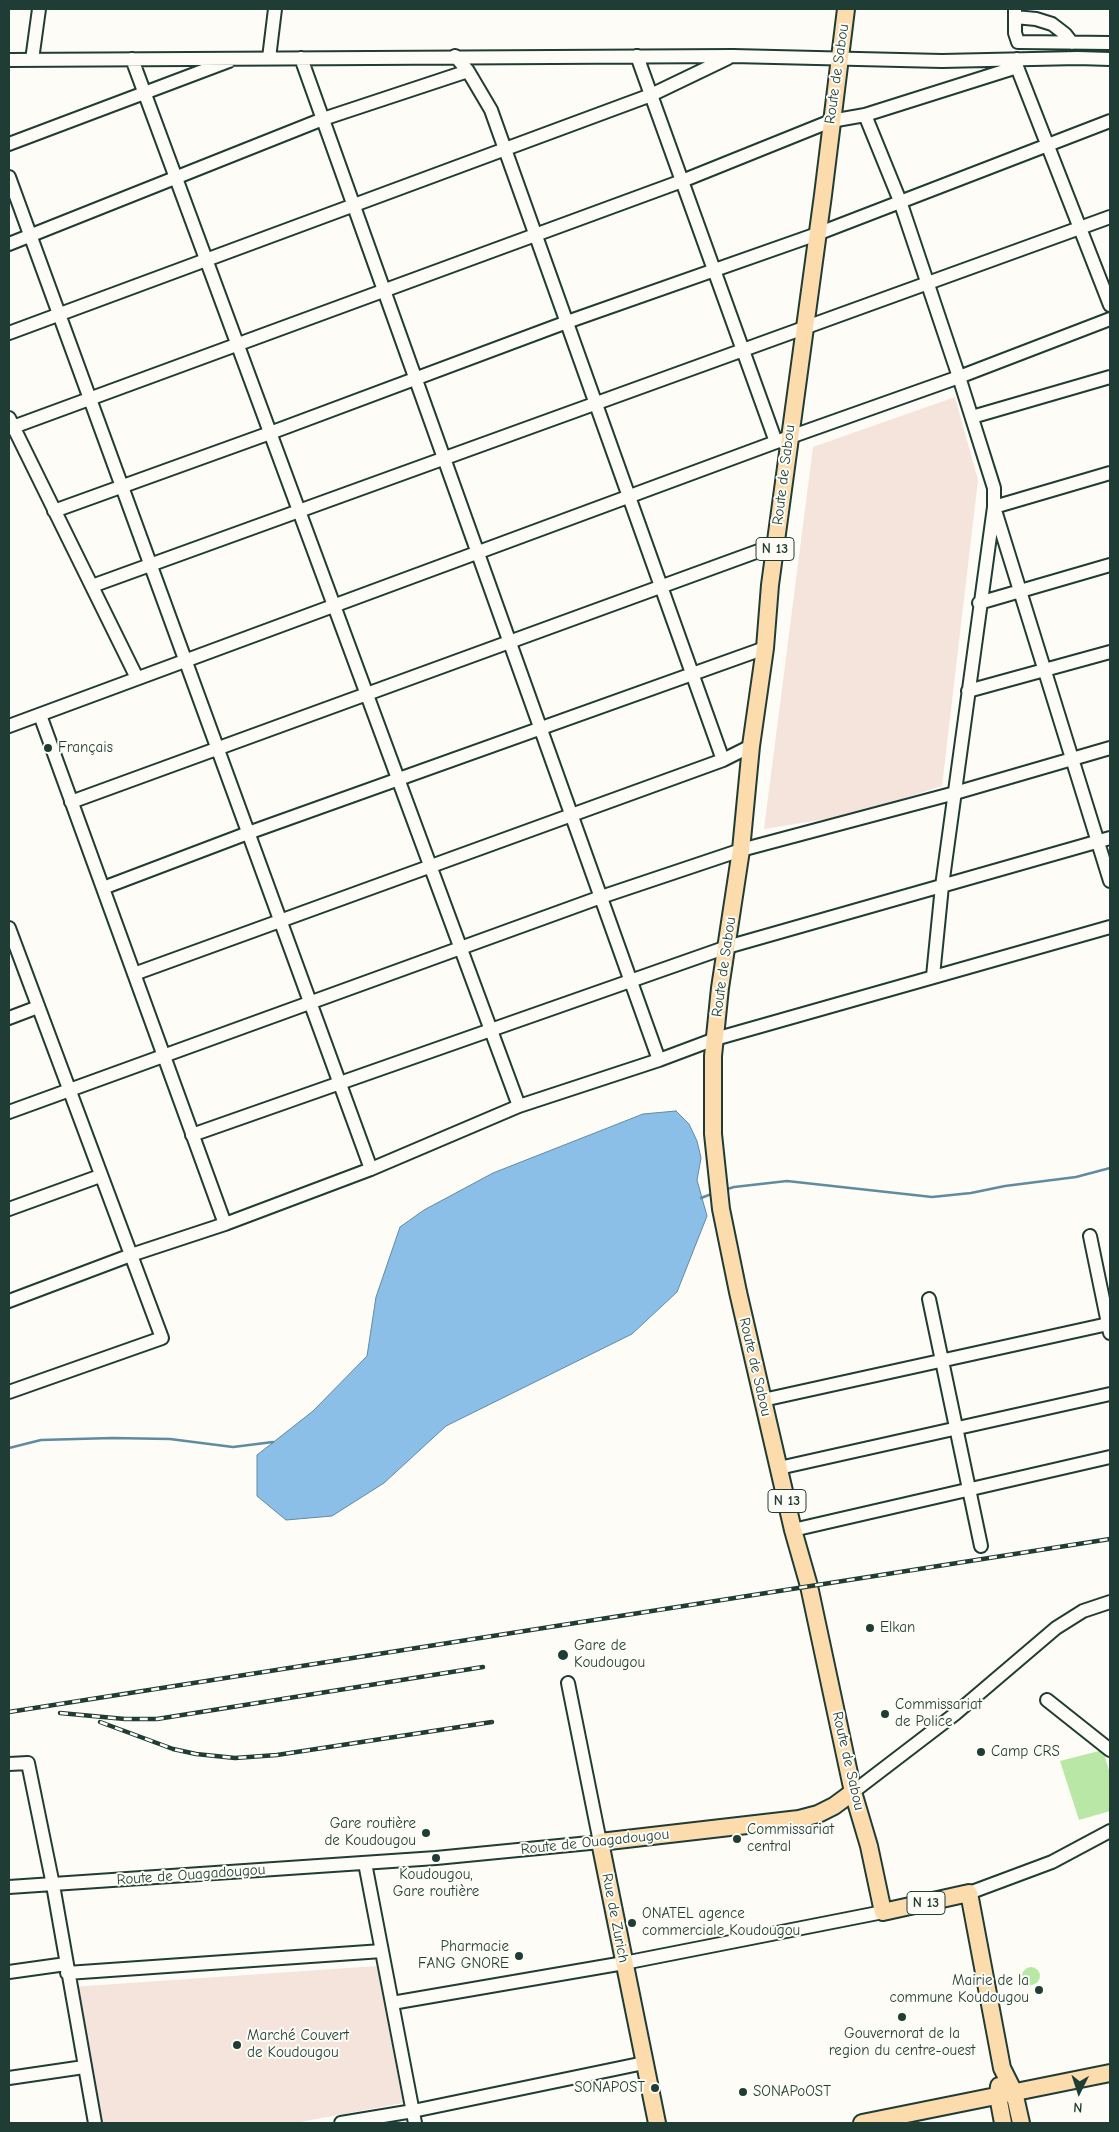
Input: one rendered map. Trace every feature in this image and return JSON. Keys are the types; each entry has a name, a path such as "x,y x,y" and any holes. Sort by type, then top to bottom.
{"main road":[{"name":"Route de Sabou","path":"846,9 804,328 782,440 765,648 751,746 741,850 714,1039 712,1119 721,1209 763,1400 809,1586 853,1792 869,1846 883,1912"},
{"name":"Route de Ouagadougou","path":"600,1842 799,1819 818,1814 834,1806 853,1792"},
{"name":"Rue de Zurich","path":"600,1842 656,2123"},
{"name":"N 13","path":"883,1912 969,1893"},
{"path":"969,1893 1006,2094 1003,2123"},
{"path":"862,2123 1110,2073"},
{"path":"1006,2094 1021,2123"}],"street":[{"path":"32,60 40,9"},
{"path":"269,58 275,9"},
{"path":"1072,43 1065,34 1052,24 1015,13 1015,33 1018,42 1072,43 1110,43"},
{"path":"9,60 455,56 733,56 1017,63 1110,59"},
{"path":"455,56 468,71 492,110 723,760"},
{"path":"637,56 742,349 782,440"},
{"path":"9,334 354,204 651,96 733,56"},
{"path":"132,58 519,1106"},
{"path":"9,144 238,58"},
{"path":"301,58 660,1060"},
{"path":"138,678 11,423 89,398 682,181 831,121 865,115 1017,63"},
{"path":"1017,63 1110,305"},
{"path":"9,244 323,119 468,71"},
{"path":"865,115 900,202 994,488 994,507 979,603 942,886 933,976"},
{"path":"54,511 567,322 817,234 1110,121"},
{"path":"9,177 58,316 371,1169"},
{"path":"92,586 1110,217"},
{"path":"9,726 629,496 959,377 1110,319"},
{"path":"972,417 1110,377"},
{"path":"994,507 1110,473"},
{"path":"994,507 1072,759 1104,840 1110,881"},
{"path":"71,802 775,544"},
{"path":"979,603 1110,565"},
{"path":"102,888 248,833 765,648"},
{"path":"968,691 1110,652"},
{"path":"40,714 225,1224"},
{"path":"134,974 723,760 751,746"},
{"path":"9,1112 601,897 741,850 955,793 1110,748"},
{"path":"192,1135 727,947 1104,840"},
{"path":"9,1301 132,1255 225,1224 371,1169 519,1106 660,1060 714,1039 1110,926"},
{"path":"9,928 68,1091 162,1338 9,1392"},
{"path":"9,1018 38,1007"},
{"path":"9,1210 100,1176"},
{"path":"763,1400 942,1361 1109,1329 1090,1236"},
{"path":"929,1299 981,1546"},
{"path":"779,1468 1110,1394"},
{"path":"794,1530 1110,1458"},
{"name":"Route de Ouagadougou","path":"853,1792 955,1714 1056,1628 1084,1611 1110,1602"},
{"name":"Rue de Zurich","path":"568,1683 600,1842"},
{"path":"1047,1700 1110,1750"},
{"path":"9,1764 28,1763 53,1885 66,1968 95,2123"},
{"path":"969,1893 1052,1862 1110,1831"},
{"name":"Route de Ouagadougou","path":"9,1887 365,1863 600,1842"},
{"path":"365,1863 414,2117"},
{"path":"392,2003 624,1964 883,1912"},
{"path":"9,1972 382,1950"},
{"path":"342,2123 414,2117 644,2063"},
{"path":"9,2078 84,2067"}],"shaded area":[{"path":"955,397 978,480 942,786 852,815 764,829 813,447"},
{"name":"Marché Couvert de Koudougou","path":"377,1966 403,2103 295,2123 97,2123 72,1987"}],"green space":[{"path":"1103,1750 1110,1774 1110,1811 1079,1820 1060,1761"},
{"path":"1027,1967 1035,1967 1040,1972 1038,1983 1027,1985 1022,1980 1022,1972"}],"water":[{"path":"676,1111 689,1124 697,1141 701,1158 697,1180 707,1216 677,1292 632,1334 446,1426 384,1483 332,1516 286,1520 257,1496 257,1455 313,1411 367,1356 376,1297 400,1227 424,1210 493,1173 643,1114"}],"waterway":[{"path":"724,1190 734,1187 787,1181 932,1197 1076,1177 1110,1168"},
{"path":"701,1198 714,1193"},
{"path":"9,1448 41,1440 112,1438 170,1439 233,1447 273,1442"}],"railway":[{"path":"9,1712 1110,1539"},
{"path":"60,1713 125,1719 157,1719 483,1667"},
{"path":"100,1722 173,1749 196,1754 235,1758 277,1755 492,1722"}],"place":[{"name":"Français","path":"48,748"},
{"name":"Elkan","path":"870,1628"},
{"name":"Gare de Koudougou","path":"563,1655"},
{"name":"Commissariat de Police","path":"885,1714"},
{"name":"Camp CRS","path":"981,1752"},
{"name":"Gare routière de Koudougou","path":"426,1833"},
{"name":"Commissariat central","path":"737,1839"},
{"name":"Koudougou, Gare routière","path":"436,1858"},
{"name":"ONATEL agence commerciale Koudougou","path":"632,1923"},
{"name":"Pharmacie FANG GNORE","path":"519,1956"},
{"name":"Mairie de la commune Koudougou","path":"1039,1990"},
{"name":"Gouvernorat de la region du centre-ouest","path":"902,2017"},
{"name":"Marché Couvert de Koudougou","path":"237,2045"},
{"name":"SONAPOST","path":"655,2088"},
{"name":"SONAPoOST","path":"743,2092"}]}
